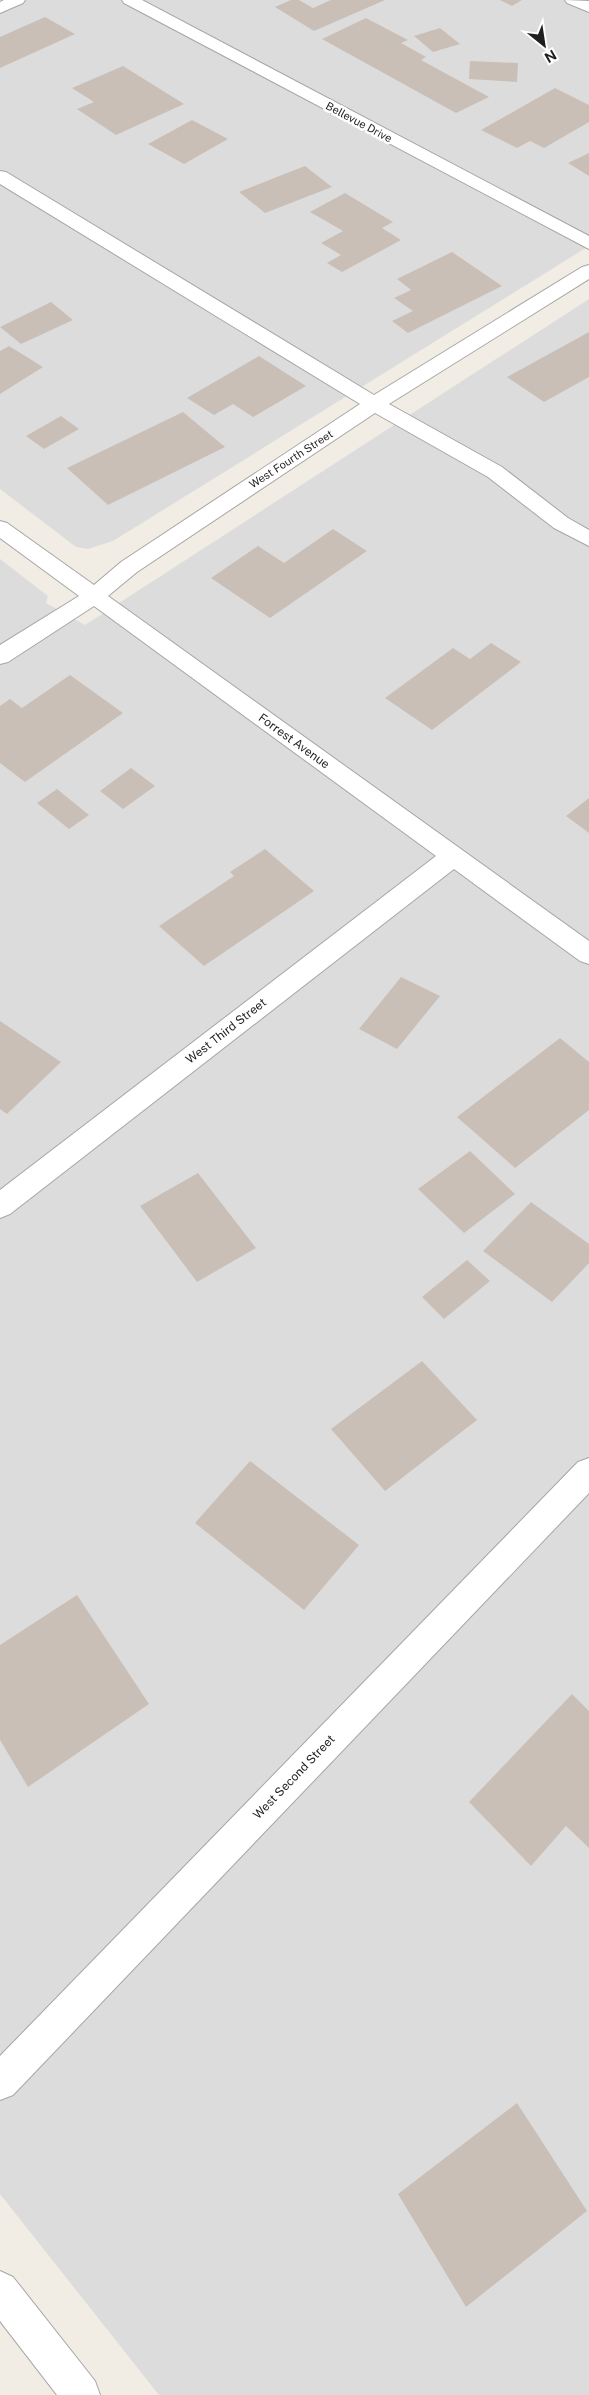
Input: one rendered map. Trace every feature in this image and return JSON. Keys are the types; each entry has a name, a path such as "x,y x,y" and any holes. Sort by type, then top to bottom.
{"street":[{"path":"0,8 17,0"},
{"name":"Bellevue Drive","path":"130,0 589,243"},
{"path":"574,0 589,7"},
{"path":"0,176 374,404 495,472 561,523 589,539"},
{"name":"West Fourth Street","path":"0,656 94,596 129,567 374,404 589,271"},
{"name":"Forrest Avenue","path":"0,528 589,954"},
{"name":"West Third Street","path":"0,1206 453,856"},
{"name":"West Second Street","path":"0,2082 589,1472"},
{"path":"0,2290 81,2395"}],"shaded area":[{"path":"0,0 589,0 589,246 113,541 88,549 76,547 0,489"},
{"path":"589,299 589,2395 159,2395 0,2194 0,559 48,596 46,603 85,625"}],"building":[{"path":"291,0 299,0 313,8 331,0 385,0 314,31 275,7"},
{"path":"500,0 522,0 512,6"},
{"path":"45,17 75,34 0,68 0,37"},
{"path":"366,18 408,40 401,43 426,57 421,60 489,97 456,113 322,39"},
{"path":"440,28 460,44 433,52 414,36"},
{"path":"470,61 518,63 517,82 469,79"},
{"path":"123,66 184,104 116,135 77,109 94,102 72,88"},
{"path":"555,88 589,105 589,122 544,148 530,141 517,148 481,130"},
{"path":"192,120 228,139 184,164 148,144"},
{"path":"589,153 589,176 568,163"},
{"path":"305,166 332,187 265,213 239,192"},
{"path":"345,193 393,222 382,228 401,240 342,272 327,263 341,255 321,243 343,231 310,212"},
{"path":"452,252 502,286 408,333 392,321 413,311 394,298 411,290 397,279"},
{"path":"51,302 73,320 21,344 0,327"},
{"path":"589,332 589,377 544,402 507,377"},
{"path":"9,346 43,367 0,394 0,351"},
{"path":"259,356 306,386 253,417 233,404 214,415 187,398"},
{"path":"183,412 225,447 108,505 67,468"},
{"path":"61,416 79,429 44,449 26,436"},
{"path":"333,529 367,551 270,618 211,578 258,546 284,563"},
{"path":"491,643 521,662 432,730 385,698 453,648 470,659"},
{"path":"70,675 123,713 25,782 0,763 0,706 10,699 22,708"},
{"path":"131,768 155,786 123,809 100,791"},
{"path":"57,789 89,815 69,829 37,803"},
{"path":"589,798 589,833 566,816"},
{"path":"265,849 314,891 204,966 159,926 234,876 230,872"},
{"path":"401,977 440,996 397,1049 359,1029"},
{"path":"0,1021 61,1062 7,1114 0,1109"},
{"path":"560,1038 589,1062 589,1110 515,1168 457,1117"},
{"path":"470,1151 515,1194 464,1233 418,1189"},
{"path":"198,1173 256,1248 197,1282 140,1206"},
{"path":"531,1202 589,1244 589,1263 552,1302 483,1251"},
{"path":"467,1260 490,1281 444,1319 422,1297"},
{"path":"422,1361 477,1420 385,1491 331,1429"},
{"path":"250,1461 359,1545 304,1610 195,1523"},
{"path":"77,1595 149,1704 28,1787 0,1740 0,1645"},
{"path":"572,1694 589,1711 589,1848 566,1826 531,1866 469,1802"},
{"path":"517,2103 587,2211 466,2307 398,2194"}]}
